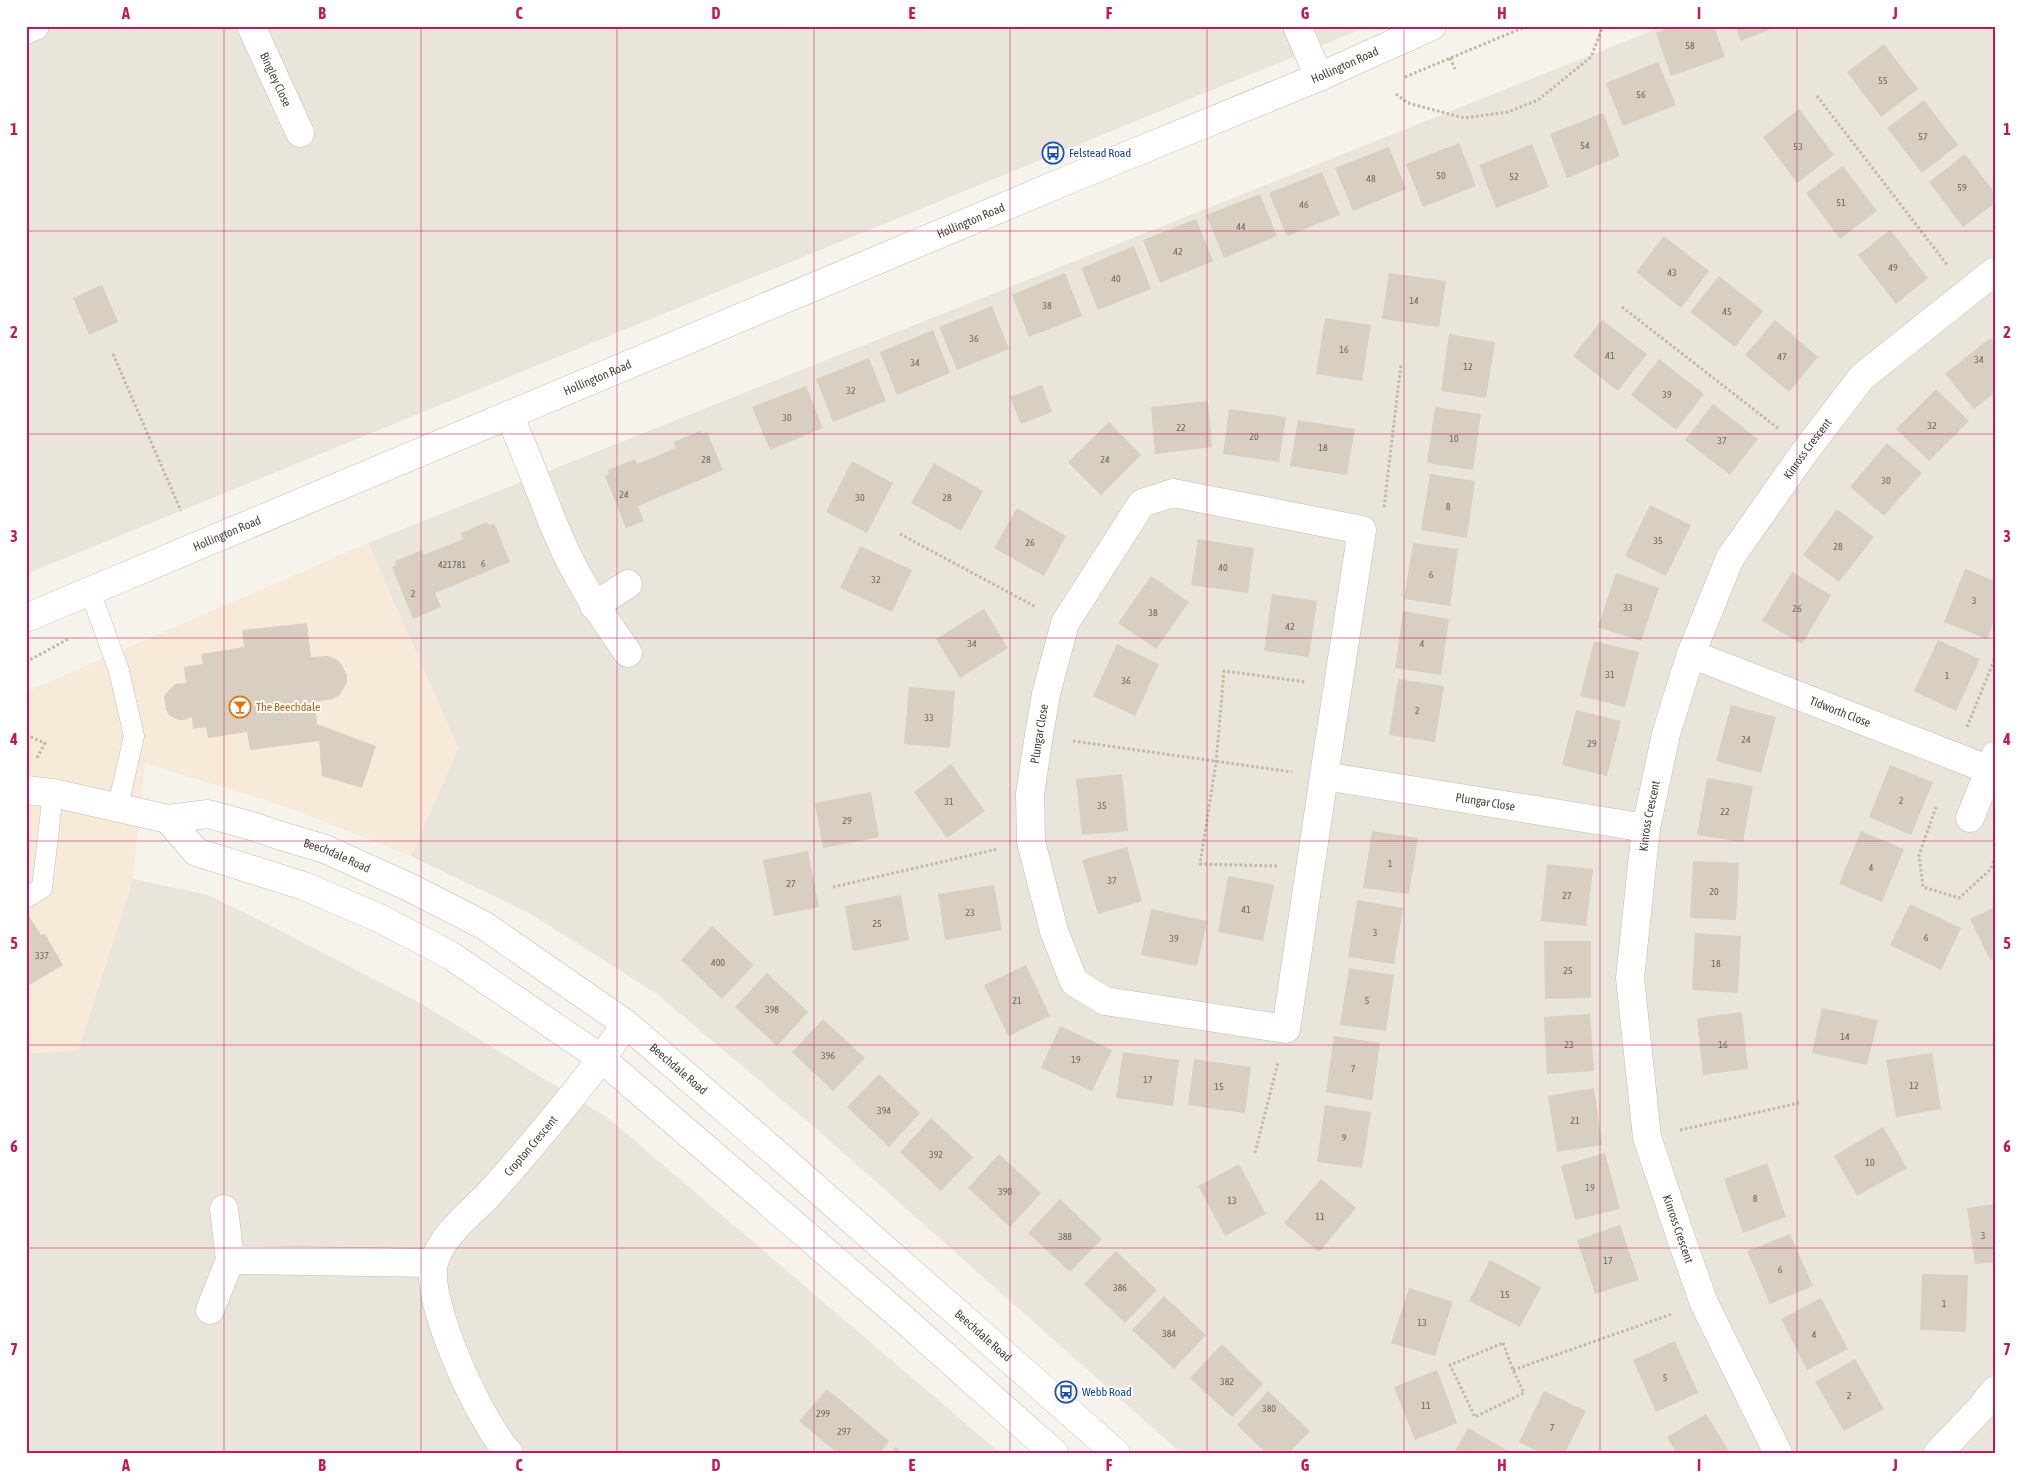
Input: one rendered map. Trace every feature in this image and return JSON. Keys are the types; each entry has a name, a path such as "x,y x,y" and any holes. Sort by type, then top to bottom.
{"street":[{"path":"26,30 35,26"},
{"name":"Bingley Close","path":"251,26 300,133"},
{"path":"1297,26 1319,77"},
{"name":"Hollington Road","path":"26,618 1319,77 1432,26"},
{"name":"Kinross Crescent","path":"1778,1453 1704,1303 1647,1137 1630,978 1646,828 1666,734 1691,654 1730,558 1806,450 1862,377 1995,271"},
{"path":"509,415 558,536 594,606 628,653"},
{"name":"Plungar Close","path":"1286,1029 1105,1001 1074,982 1054,931 1031,842 1030,794 1046,694 1065,623 1142,503 1173,493 1362,530"},
{"path":"1286,1029 1362,530"},
{"path":"594,606 628,584"},
{"name":"Tidworth Close","path":"1691,654 1955,756 1993,766 1970,818"},
{"name":"Plungar Close","path":"1324,776 1646,828"},
{"name":"Beechdale Road","path":"26,790 53,793 118,806 168,819 208,814 325,849 411,888 485,926 626,1024 776,1153 1116,1453"},
{"path":"168,819 196,852 304,886 379,918 450,955 602,1059 899,1315 1054,1453"},
{"name":"Cropton Crescent","path":"434,1263 451,1233 490,1192 602,1059 626,1024"},
{"path":"210,1310 230,1260 224,1210"},
{"path":"230,1260 434,1263 434,1287 442,1317 461,1370 493,1431 509,1453"},
{"path":"1938,1453 1980,1409 1995,1390"}],"lane":[{"path":"90,591 119,671 134,736 118,806"},
{"path":"26,898 42,888 53,793"}],"path":[{"path":"1396,94 1408,102 1464,118 1508,112 1538,100 1591,57 1603,26"},
{"path":"1817,96 1968,292"},
{"path":"1622,307 1806,450"},
{"path":"113,354 181,510"},
{"path":"1362,530 1383,517 1401,364"},
{"path":"900,534 1065,623"},
{"path":"26,662 43,654"},
{"path":"1995,658 1955,756 1919,855 1923,887 1959,898 1991,869 1995,857"},
{"path":"1311,866 1200,864 1216,763 1224,671 1338,686"},
{"path":"1039,735 1216,763 1324,776"},
{"path":"26,736 45,743"},
{"path":"833,888 1031,842"},
{"path":"1255,1153 1286,1029"},
{"path":"1647,1137 1799,1103"},
{"path":"1513,1370 1704,1303"},
{"path":"1503,1343 1513,1370 1524,1393 1475,1417 1450,1365 1503,1343"}],"shaded area":[{"path":"26,26 1369,26 26,574"},
{"path":"1664,26 1995,26 1995,1453 1181,1453 820,1132 657,994 531,914 411,856 458,748 368,543"},
{"path":"368,543 458,748 411,856 290,808 145,763 133,879 78,1051 26,1053 26,692"},
{"path":"133,879 208,895 267,924 422,1004 608,1118 1000,1453 26,1453 26,1053 78,1051"}],"building":[{"path":"1674,26 1714,26 1725,57 1671,76 1656,33"},
{"path":"1735,26 1778,26 1741,41"},
{"path":"1884,44 1918,89 1881,117 1847,72"},
{"path":"1658,62 1676,105 1623,126 1606,83"},
{"path":"1924,100 1958,145 1922,173 1887,128"},
{"path":"1799,109 1834,155 1797,183 1763,137"},
{"path":"1603,113 1620,156 1567,178 1550,134"},
{"path":"1459,143 1476,186 1423,207 1406,164"},
{"path":"1532,144 1549,187 1496,208 1479,165"},
{"path":"1389,147 1406,189 1353,211 1335,168"},
{"path":"1965,154 1995,193 1995,203 1963,227 1929,182"},
{"path":"1843,166 1877,211 1840,239 1806,193"},
{"path":"1322,172 1340,215 1287,236 1269,193"},
{"path":"1260,194 1277,236 1224,258 1206,215"},
{"path":"1196,219 1213,261 1160,283 1143,240"},
{"path":"1890,230 1928,278 1896,304 1858,255"},
{"path":"1664,236 1709,271 1681,308 1636,272"},
{"path":"1134,246 1151,289 1098,310 1081,268"},
{"path":"1065,273 1082,316 1029,337 1012,295"},
{"path":"1389,273 1446,281 1439,327 1382,319"},
{"path":"1719,276 1763,311 1735,347 1690,312"},
{"path":"102,285 118,322 89,335 73,298"},
{"path":"992,306 1009,349 957,370 939,327"},
{"path":"1325,318 1371,325 1362,381 1316,374"},
{"path":"1602,320 1647,354 1618,391 1573,356"},
{"path":"1775,320 1818,357 1789,392 1745,355"},
{"path":"933,330 950,373 897,395 880,352"},
{"path":"1449,334 1495,342 1486,398 1441,391"},
{"path":"1990,338 1995,344 1995,393 1974,409 1945,374"},
{"path":"869,358 886,401 833,422 816,379"},
{"path":"1659,359 1704,394 1676,430 1631,395"},
{"path":"1042,385 1052,412 1021,424 1010,397"},
{"path":"806,386 823,428 770,450 752,407"},
{"path":"1936,389 1969,421 1929,461 1896,429"},
{"path":"1208,401 1212,447 1155,454 1151,407"},
{"path":"1713,404 1758,439 1730,475 1685,440"},
{"path":"1435,407 1481,414 1473,470 1427,463"},
{"path":"1229,409 1286,417 1279,462 1223,454"},
{"path":"1298,420 1355,429 1347,475 1290,466"},
{"path":"1109,422 1141,455 1101,495 1068,462"},
{"path":"700,431 702,434 707,432 723,470 638,506 644,521 626,528 605,476 609,474 608,470 635,459 637,464 676,448 674,442"},
{"path":"1887,443 1922,473 1884,516 1850,487"},
{"path":"852,461 893,483 867,533 826,512"},
{"path":"934,463 983,491 961,531 911,503"},
{"path":"1430,474 1475,481 1467,538 1421,530"},
{"path":"1650,505 1691,525 1666,576 1625,556"},
{"path":"1017,508 1066,536 1044,576 994,548"},
{"path":"1837,509 1874,537 1839,582 1803,555"},
{"path":"487,522 489,525 494,523 510,562 435,593 441,607 413,619 392,567 396,565 395,561 422,550 424,555 463,539 461,533"},
{"path":"1198,539 1254,548 1248,593 1191,585"},
{"path":"1413,543 1458,549 1450,606 1404,599"},
{"path":"860,546 912,570 892,612 840,588"},
{"path":"1965,569 1995,581 1995,620 1987,639 1944,622"},
{"path":"1792,572 1831,595 1802,644 1762,621"},
{"path":"1616,573 1659,588 1641,641 1598,627"},
{"path":"1151,576 1189,602 1156,649 1118,623"},
{"path":"1272,594 1317,601 1309,657 1264,651"},
{"path":"984,609 1008,648 960,678 936,639"},
{"path":"1403,611 1449,619 1441,675 1395,668"},
{"name":"The Beechdale","path":"307,623 311,657 328,656 336,659 347,675 347,682 339,696 315,702 317,724 376,746 362,788 322,776 319,741 250,750 247,732 208,738 206,727 193,729 192,717 178,720 169,715 166,710 164,697 167,692 175,684 186,683 184,667 203,664 201,654 244,647 242,630"},
{"path":"1938,640 1980,659 1956,711 1914,691"},
{"path":"1594,641 1639,652 1625,707 1580,696"},
{"path":"1117,644 1159,664 1135,716 1093,696"},
{"path":"1398,679 1444,686 1435,742 1389,735"},
{"path":"909,687 955,691 950,748 904,744"},
{"path":"1731,705 1776,717 1761,773 1716,761"},
{"path":"1576,710 1621,721 1607,776 1562,765"},
{"path":"951,764 985,811 947,838 914,792"},
{"path":"1890,765 1933,782 1911,835 1869,817"},
{"path":"1122,774 1128,831 1082,835 1076,779"},
{"path":"1707,778 1753,786 1743,842 1697,835"},
{"path":"871,792 879,837 823,848 815,803"},
{"path":"1372,831 1418,838 1409,894 1363,888"},
{"path":"1861,831 1904,849 1882,902 1839,884"},
{"path":"1127,847 1142,901 1098,914 1082,860"},
{"path":"808,851 819,907 774,916 763,860"},
{"path":"1693,861 1739,863 1736,920 1690,918"},
{"path":"1547,864 1593,869 1586,926 1541,921"},
{"path":"1228,876 1274,885 1263,941 1218,932"},
{"path":"994,885 1002,930 945,940 938,894"},
{"path":"901,895 909,940 853,951 845,906"},
{"path":"1357,900 1403,908 1394,964 1348,957"},
{"path":"1910,904 1961,928 1941,970 1890,945"},
{"path":"1995,907 1995,958 1990,960 1970,919"},
{"path":"1151,909 1207,921 1197,966 1141,955"},
{"path":"26,911 41,935 45,934 63,965 26,987"},
{"path":"712,926 754,965 722,999 681,960"},
{"path":"1695,933 1741,936 1738,993 1692,990"},
{"path":"1544,941 1591,941 1591,998 1545,999"},
{"path":"1026,965 1050,1016 1008,1036 984,985"},
{"path":"1349,968 1394,975 1386,1031 1340,1025"},
{"path":"767,973 808,1012 777,1046 735,1007"},
{"path":"1822,1008 1878,1020 1867,1065 1812,1053"},
{"path":"1742,1012 1748,1069 1703,1075 1697,1018"},
{"path":"1590,1014 1594,1071 1547,1074 1544,1017"},
{"path":"823,1019 865,1058 833,1091 792,1052"},
{"path":"1060,1026 1112,1050 1092,1091 1041,1068"},
{"path":"1334,1036 1380,1043 1372,1100 1326,1092"},
{"path":"1123,1052 1179,1060 1173,1106 1116,1098"},
{"path":"1932,1053 1941,1109 1896,1117 1886,1060"},
{"path":"1194,1059 1251,1067 1245,1113 1188,1105"},
{"path":"879,1074 920,1113 889,1147 847,1107"},
{"path":"1594,1088 1602,1145 1557,1152 1548,1096"},
{"path":"1325,1105 1371,1112 1362,1168 1317,1162"},
{"path":"931,1118 973,1157 941,1191 900,1152"},
{"path":"1883,1127 1907,1168 1857,1196 1834,1156"},
{"path":"1605,1153 1620,1209 1575,1220 1561,1166"},
{"path":"999,1154 1041,1193 1010,1227 968,1188"},
{"path":"1767,1163 1786,1217 1743,1233 1724,1179"},
{"path":"1239,1164 1266,1214 1225,1236 1198,1186"},
{"path":"1321,1179 1356,1208 1319,1252 1284,1223"},
{"path":"1060,1199 1102,1239 1070,1272 1028,1233"},
{"path":"1995,1204 1995,1262 1975,1264 1967,1208"},
{"path":"1620,1225 1639,1280 1595,1294 1577,1240"},
{"path":"1790,1234 1813,1286 1770,1304 1747,1251"},
{"path":"1116,1251 1157,1290 1125,1323 1084,1284"},
{"path":"1490,1260 1541,1287 1520,1327 1469,1301"},
{"path":"1922,1274 1968,1275 1966,1332 1920,1330"},
{"path":"1409,1288 1453,1302 1435,1356 1391,1343"},
{"path":"1164,1296 1206,1335 1174,1369 1132,1330"},
{"path":"1821,1298 1848,1349 1807,1370 1781,1319"},
{"path":"1675,1341 1698,1393 1656,1412 1633,1360"},
{"path":"1222,1344 1263,1384 1232,1417 1190,1378"},
{"path":"1855,1359 1884,1409 1844,1431 1815,1382"},
{"path":"1437,1370 1457,1423 1415,1440 1394,1387"},
{"path":"827,1389 889,1441 880,1453 837,1453 799,1421"},
{"path":"1268,1391 1310,1431 1289,1453 1266,1453 1237,1425"},
{"path":"1544,1391 1586,1411 1565,1453 1541,1453 1519,1442"},
{"path":"1706,1414 1730,1453 1676,1453 1667,1437"},
{"path":"1468,1428 1512,1453 1454,1453"},
{"path":"896,1447 903,1453 890,1453"}],"place":[{"name":"Felstead Road","path":"1053,153"},
{"name":"The Beechdale","path":"240,707"},
{"name":"Webb Road","path":"1066,1392"}]}
